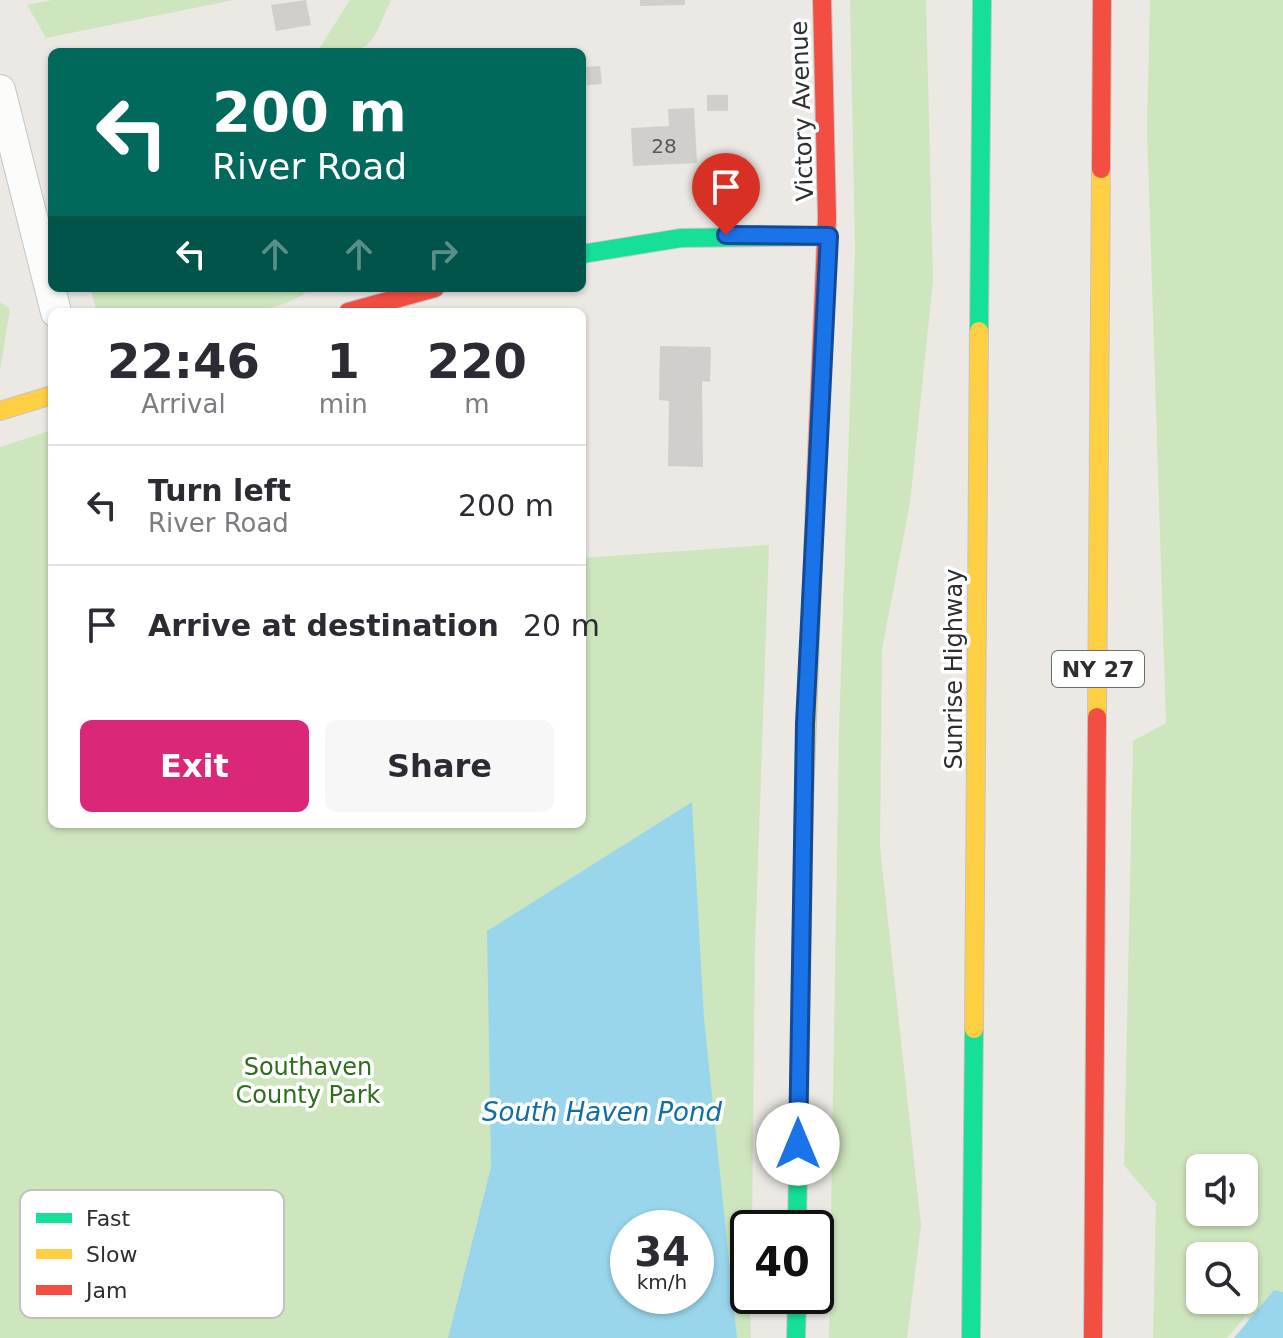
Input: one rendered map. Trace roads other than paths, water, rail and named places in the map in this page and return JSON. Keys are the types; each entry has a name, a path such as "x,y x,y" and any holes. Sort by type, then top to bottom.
{"main road":[{"name":"Victory Avenue","path":"797,1210 801,829 829,236 829,110 822,0"},
{"name":"Sunrise Highway","path":"971,1338 982,0"},
{"name":"NY 27","path":"1093,1338 1102,0"},
{"path":"586,253 681,238 829,236"},
{"path":"362,308 420,292"},
{"path":"0,411 48,396"},
{"path":"796,1338 797,1314"}],"street":[{"path":"0,90 48,280"}],"water":[{"name":"South Haven Pond","path":"692,802 704,1018 730,1270 730,1314 735,1314 737,1338 448,1338 491,1167 487,931"},
{"path":"1274,1290 1283,1292 1283,1338 1234,1338 1254,1314 1258,1314 1258,1309"}],"park label":[{"name":"Southaven County Park","path":"308,1081"}]}
